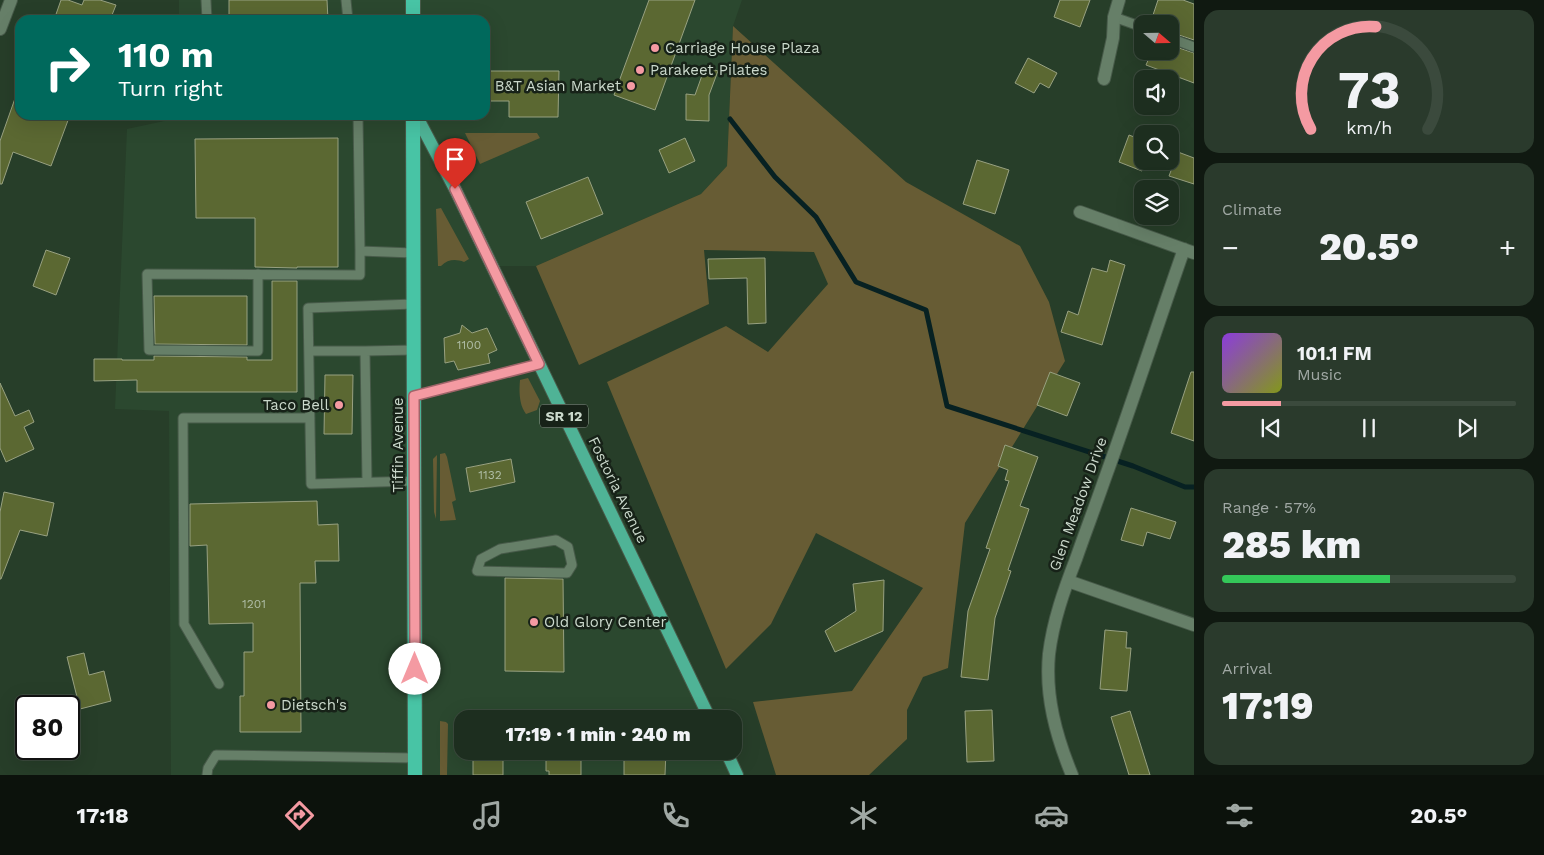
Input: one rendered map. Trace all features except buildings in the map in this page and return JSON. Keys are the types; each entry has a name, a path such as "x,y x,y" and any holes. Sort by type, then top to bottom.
{"highway":[{"path":"413,0 413,15"},
{"name":"Tiffin Avenue","path":"414,120 415,775"}],"main road":[{"name":"Fostoria Avenue","path":"417,120 455,189 706,710"},
{"path":"730,760 737,775"}],"street":[{"path":"0,29 10,0"},
{"path":"1104,79 1113,38 1114,17 1119,0"},
{"path":"1080,212 1189,251"},
{"name":"Glen Meadow Drive","path":"1072,775 1058,739 1052,716 1049,655 1053,631 1068,581 1119,438 1189,251"},
{"path":"1068,581 1194,625"}],"lane":[{"path":"206,0 207,15"},
{"path":"346,0 348,15"},
{"path":"1114,17 1134,25"},
{"path":"1179,41 1194,47"},
{"path":"258,274 258,350 149,350 147,274 258,274 360,275 358,120"},
{"path":"360,251 413,253"},
{"path":"413,304 308,308 312,484 414,481"},
{"path":"309,351 414,350"},
{"path":"365,351 367,482"},
{"path":"414,396 539,364"},
{"path":"219,684 184,624 183,418 310,418"},
{"path":"556,540 568,547 572,565 566,573 477,570 481,559 500,549 556,540"},
{"path":"207,775 208,768 216,755 415,758"}],"shaded area":[{"path":"179,0 742,0 733,26 727,166 701,194 536,266 493,266 705,710 454,710 454,760 728,760 736,775 171,775 169,411 115,409 127,129 169,120 490,120 490,15 179,15"},
{"path":"733,26 906,182 1020,246 1049,302 1065,361 965,523 948,668 923,677 907,710 907,739 869,775 776,775 753,702 852,691 923,588 816,533 771,624 726,669 607,382 726,326 768,352 828,284 814,252 704,250 709,304 579,365 536,266 701,194 727,166"},
{"path":"465,133 537,133 540,138 480,164"},
{"path":"441,208 469,259 464,262 452,260 438,266 436,209"},
{"path":"528,378 540,401 537,410 526,414 521,402 520,380"},
{"path":"445,453 456,500 452,502 456,520 440,521 440,454"},
{"path":"437,455 436,519 434,512 433,459"},
{"path":"440,721 448,724 447,775 440,775"}],"waterway":[{"path":"730,119 775,177 816,217 856,282 926,310 947,406 1133,466 1185,487 1194,487"}],"place":[{"name":"Carriage House Plaza","path":"655,48"},
{"name":"Parakeet Pilates","path":"640,70"},
{"name":"B&T Asian Market","path":"631,86"},
{"name":"Taco Bell","path":"339,405"},
{"name":"Old Glory Center","path":"534,622"},
{"name":"Dietsch's","path":"271,705"}],"route":[{"path":"415,669 414,396 539,364 455,189"}]}
